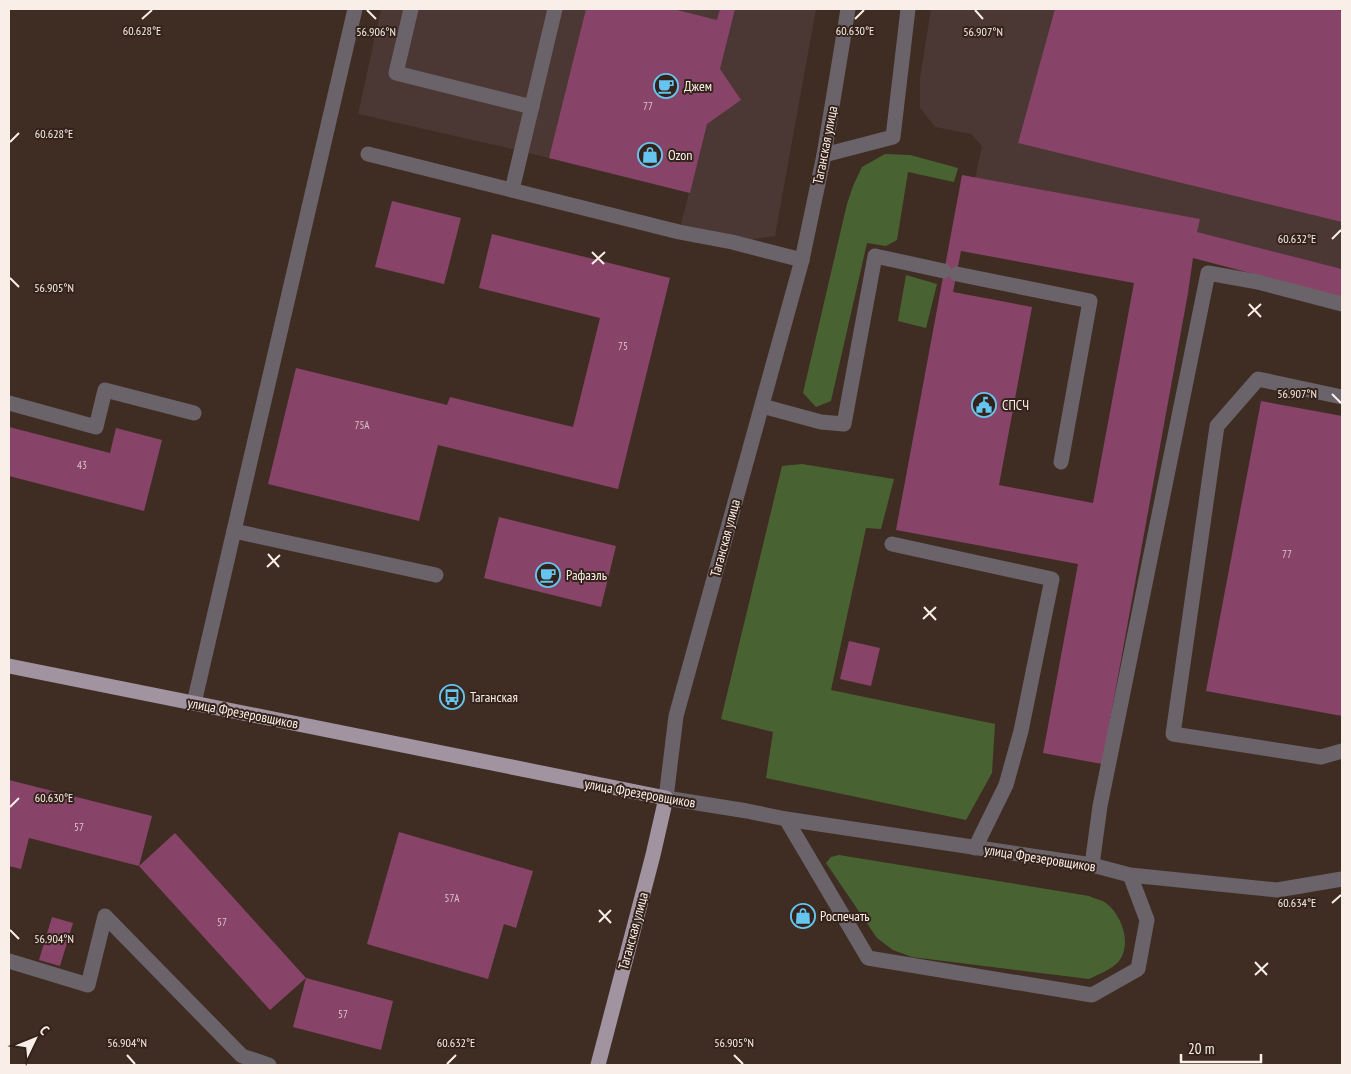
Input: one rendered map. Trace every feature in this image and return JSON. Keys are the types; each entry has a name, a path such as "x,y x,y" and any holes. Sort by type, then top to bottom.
{"main road":[{"name":"улица Фрезеровщиков","path":"9,666 666,798"},
{"name":"Таганская улица","path":"598,1065 666,798"}],"street":[{"path":"194,703 355,9"},
{"path":"412,9 396,74 532,106"},
{"path":"512,190 555,9"},
{"name":"Таганская улица","path":"666,798 676,716 802,260 824,155 848,9"},
{"path":"824,155 893,137 908,9"},
{"path":"368,154 679,232 732,242 802,260"},
{"path":"762,406 821,422 844,424 875,256 1090,301 1061,462"},
{"path":"1092,865 1102,798 1208,272 1258,282 1342,304"},
{"path":"1342,397 1258,379 1217,426 1173,734 1320,758 1342,751"},
{"path":"9,403 96,427 105,390 194,413"},
{"path":"234,531 436,575"},
{"path":"892,544 1052,580 1020,731 1006,785 975,848"},
{"name":"улица Фрезеровщиков","path":"666,798 786,819 1092,865 1130,875 1277,890 1342,878"},
{"path":"786,819 868,958 1092,995 1138,969 1147,920 1130,875"},
{"path":"9,961 88,985 105,916 242,1056 269,1065"}],"shaded area":[{"path":"381,9 816,9 775,236 732,242 679,232 689,193 521,151 358,114"},
{"path":"931,9 1342,9 1342,269 975,178 982,146 971,134 935,127 920,108 920,78"}],"green space":[{"path":"885,154 910,155 958,168 954,182 908,172 897,240 886,246 867,243 831,401 816,407 803,393 847,204 862,167"},
{"path":"906,275 937,284 926,328 898,321"},
{"path":"802,464 894,479 881,529 866,528 831,690 995,724 992,773 966,820 766,778 773,732 721,719 782,466"},
{"path":"839,855 1089,896 1105,903 1117,916 1124,931 1125,947 1123,954 1112,967 1089,979 912,957 893,950 877,938 826,863 831,857"}],"building":[{"path":"586,9 673,9 717,20 720,9 735,9 720,69 741,100 707,124 690,193 549,158"},
{"path":"1055,9 1336,9 1342,11 1342,222 1018,143"},
{"path":"962,175 1200,219 1197,232 1342,269 1342,297 1193,258 1102,764 1043,753 1078,564 896,530","holes":["961,251 1134,283 1093,503 999,485 1032,307 953,292"]},
{"path":"392,201 461,218 444,284 375,267"},
{"path":"492,234 670,278 618,489 438,445 419,521 268,484 296,368 447,405 450,397 573,427 600,318 479,288"},
{"path":"1261,401 1342,416 1342,716 1206,691"},
{"path":"9,427 110,453 116,428 162,440 144,511 9,476"},
{"path":"499,517 616,546 601,607 484,578"},
{"path":"849,641 880,648 871,686 840,679"},
{"path":"9,780 152,816 139,866 29,838 21,869 9,866"},
{"path":"399,832 533,871 516,928 504,924 488,979 367,944"},
{"path":"175,833 306,978 270,1010 139,866"},
{"path":"52,917 73,923 60,966 39,960"},
{"path":"306,978 393,1001 381,1050 293,1027"}],"place":[{"name":"Джем","path":"666,86"},
{"name":"Ozon","path":"650,155"},
{"name":"СПСЧ","path":"984,405"},
{"name":"Рафаэль","path":"548,575"},
{"name":"Таганская","path":"452,697"},
{"name":"Роспечать","path":"803,916"}]}
